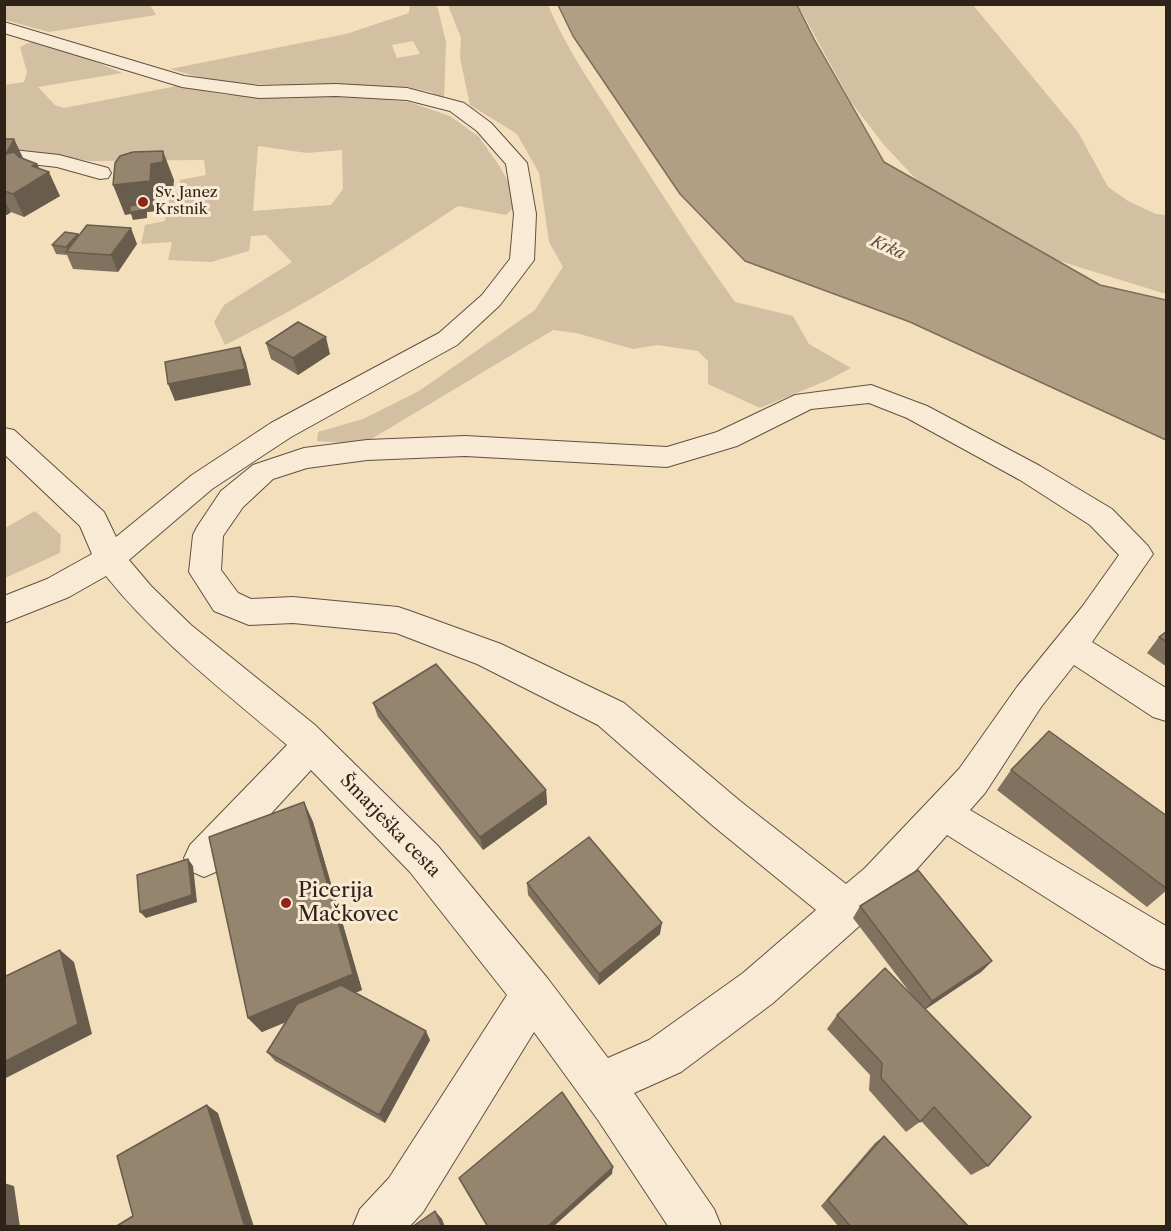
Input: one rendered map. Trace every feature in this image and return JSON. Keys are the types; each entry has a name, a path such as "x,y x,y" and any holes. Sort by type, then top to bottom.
{"street":[{"path":"4,27 182,81 258,92 336,90 407,94 457,107 484,127 516,163 525,214 522,260 490,300 448,339 281,430 202,482 110,559 58,588 4,610"},
{"path":"4,156 59,161 100,173"},
{"path":"599,1085 670,1052 759,988 879,882 972,781 1029,697 1071,646 1137,554 1101,517 1030,473 917,412 871,394 805,401 727,439 668,457 465,446 367,450 304,458 262,472 232,499 208,535 205,572 226,602 249,612 293,610 398,620 489,654 611,714 726,813 847,910"},
{"name":"Šmarješka cesta","path":"4,437 93,520 110,559 140,595 179,634 311,745 424,859 533,994 697,1227"},
{"path":"1071,646 1167,706"},
{"path":"204,858 311,745"},
{"path":"962,825 1167,949"},
{"path":"377,1227 406,1195 533,994"}],"shaded area":[{"path":"5,4 150,5 156,15 49,32 5,20"},
{"path":"410,5 435,5 438,9 446,42 444,100 431,92 407,87 240,84 213,81 170,69 346,34 409,13","holes":["413,41 420,54 397,58 392,45"]},
{"path":"448,5 548,5 583,71 678,219 735,302 793,316 809,344 851,368 760,408 708,384 708,361 698,351 657,345 633,349 576,333 553,330 363,444 317,441 318,432 363,419 419,391 535,310 563,267 549,242 539,173 517,134 470,105 460,58 461,38"},
{"path":"798,5 973,5 1078,132 1108,187 1128,201 1156,214 1166,215 1166,294 1024,250 968,222 914,177 884,145 851,102"},
{"path":"30,42 80,55 122,73 38,87 55,105 64,108 177,86 226,95 363,97 409,102 450,116 479,137 500,167 519,202 506,215 458,206 344,279 225,345 214,322 224,305 292,262 266,235 251,236 249,251 211,262 168,260 172,242 141,244 145,225 165,221 169,200 178,192 180,180 206,175 204,160 91,161 5,150 4,85 24,82 27,72 20,47","holes":["258,146 307,153 342,150 343,189 331,205 253,211"]},
{"path":"35,511 61,535 60,553 5,578 5,528"}],"water":[{"name":"Krka","path":"558,5 797,5 884,162 1100,285 1166,300 1166,440 910,322 745,261 680,194 573,36"}],"building":[{"path":"4,139 14,139 6,154 14,152 19,157 37,164 32,166 49,172 13,194 4,191"},
{"path":"163,151 163,162 151,164 150,181 113,185 115,163 120,156 133,152"},
{"path":"144,204 144,210 130,212 130,206"},
{"path":"87,225 131,228 111,255 66,252"},
{"path":"65,232 78,234 66,247 52,245"},
{"path":"298,322 326,337 293,358 266,343"},
{"path":"240,347 245,369 168,384 165,362"},
{"path":"1167,631 1167,642 1159,637"},
{"path":"436,664 546,790 480,837 373,703"},
{"path":"1049,731 1167,816 1167,889 1011,770"},
{"path":"304,802 353,974 248,1018 209,837"},
{"path":"589,837 662,923 599,974 527,883"},
{"path":"188,859 192,895 140,912 137,875"},
{"path":"918,870 992,961 932,1001 860,906"},
{"path":"60,950 78,1024 4,1062 4,977"},
{"path":"885,968 1031,1117 988,1166 934,1107 920,1122 881,1078 882,1063 837,1015"},
{"path":"341,985 426,1031 379,1115 267,1052 297,1004"},
{"path":"562,1092 613,1167 547,1227 488,1227 459,1178"},
{"path":"207,1105 245,1227 115,1227 133,1216 117,1156"},
{"path":"884,1136 969,1227 851,1227 828,1200"},
{"path":"435,1211 442,1227 412,1227"}],"place":[{"name":"Sv. Janez Krstnik","path":"143,202"},
{"name":"Picerija Mačkovec","path":"286,903"}]}
